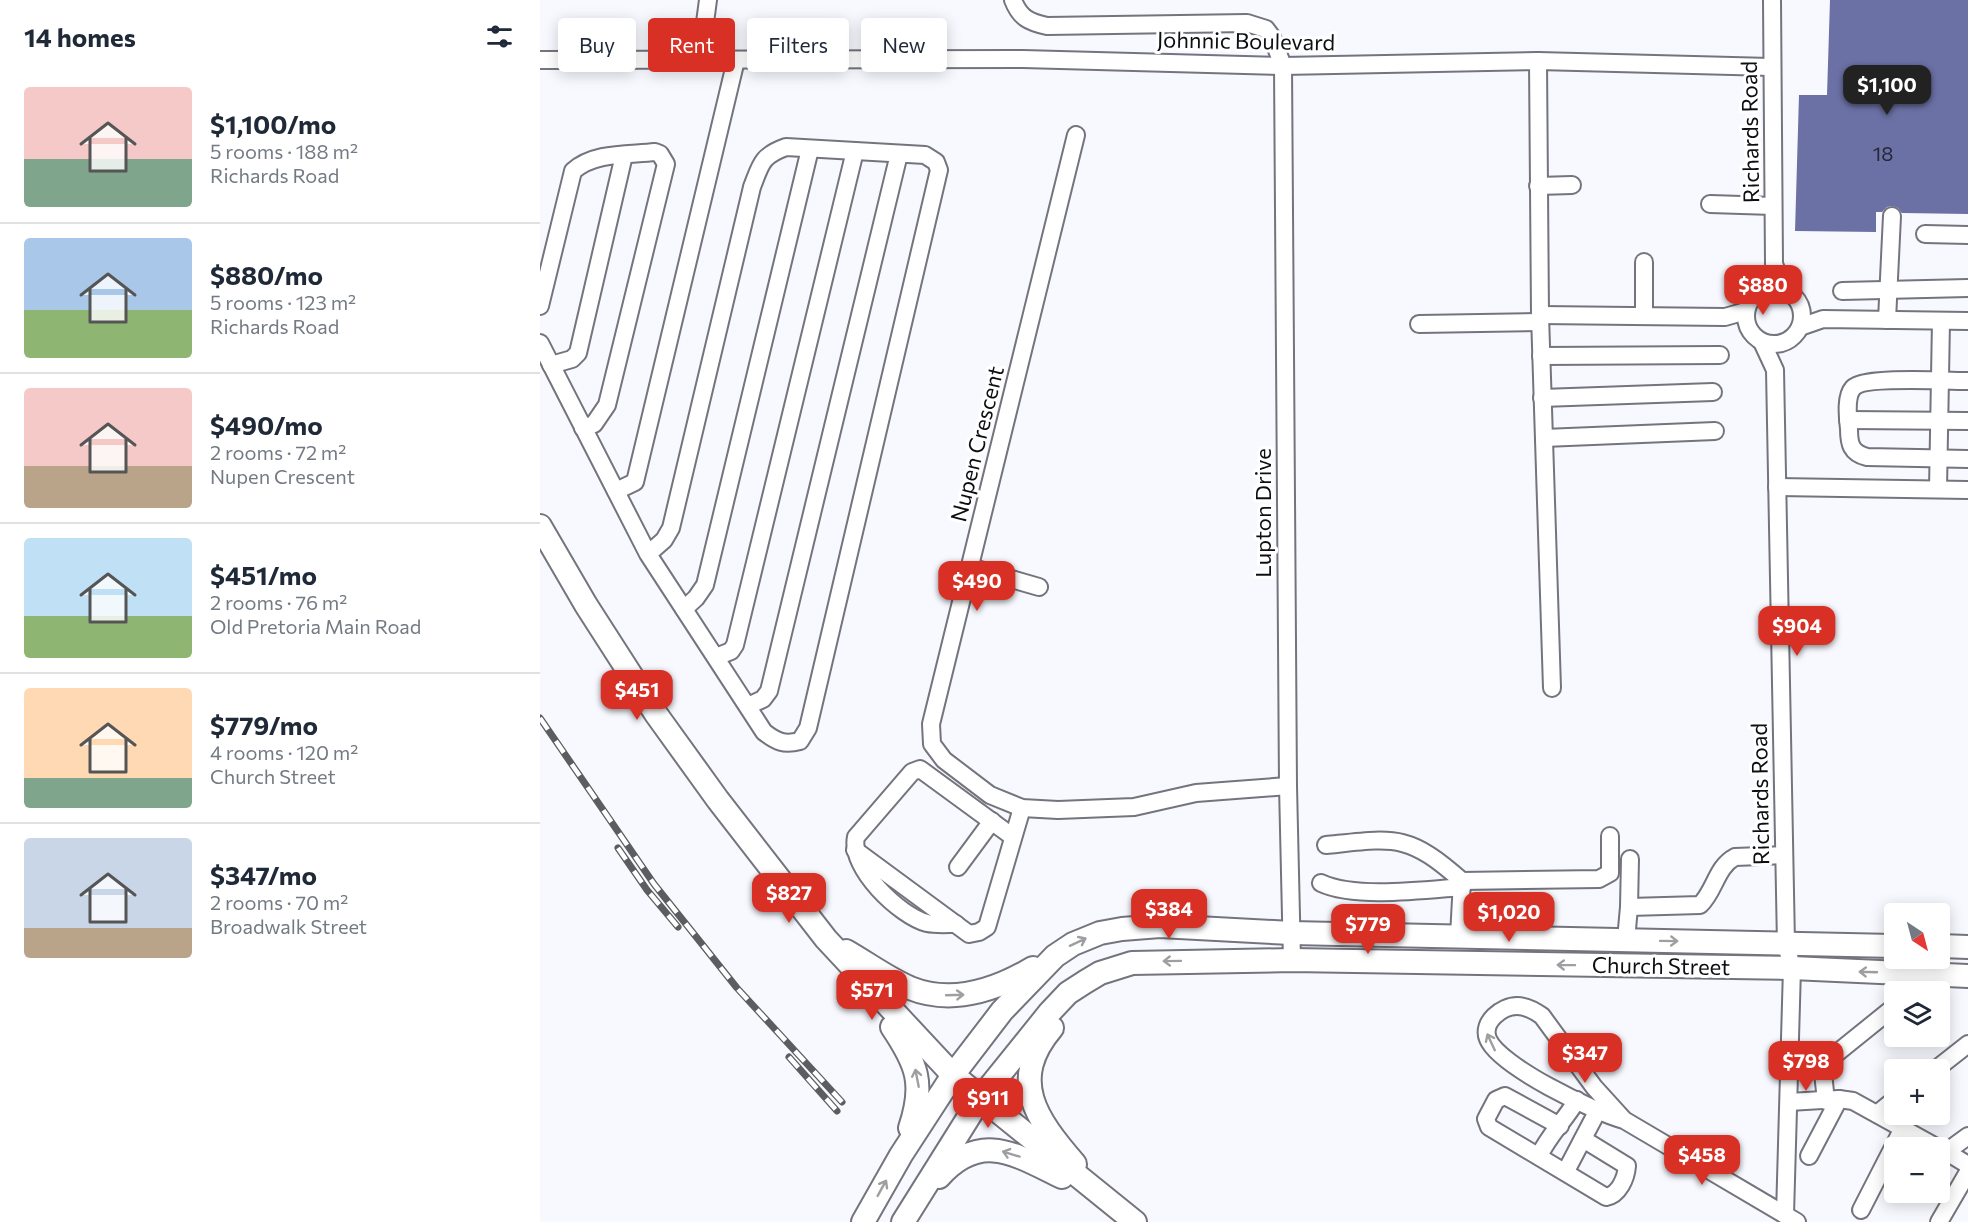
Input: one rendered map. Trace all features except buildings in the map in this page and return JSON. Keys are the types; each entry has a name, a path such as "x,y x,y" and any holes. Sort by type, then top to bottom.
{"main road":[{"path":"540,526 598,625 662,722 724,808 831,945 902,1042 919,1082 917,1103 901,1155 863,1222"},
{"name":"Church Street","path":"901,1155 952,1075 1011,1001 1055,956 1080,941 1122,929 1160,926 1291,933 1884,946"},
{"path":"831,945 909,987 940,995 968,994 998,986 1055,956"},
{"path":"831,945 952,1075 1135,1222"},
{"path":"1950,946 1968,947"},
{"name":"Church Street","path":"904,1222 980,1099 1024,1042 1060,1001 1100,973 1120,966 1153,961 1292,960 1792,968 1968,976"},
{"path":"1103,1198 1066,1154 1047,1127 1032,1098 1028,1075 1037,1048 1051,1030 1120,966"},
{"path":"904,1222 930,1187 950,1166 964,1155 983,1150 1015,1155 1103,1198"}],"street":[{"path":"705,18 708,0"},
{"name":"Richards Road","path":"1772,0 1774,264 1784,290"},
{"path":"1016,7 1030,22 1047,26 1230,23 1261,26 1272,37 1283,66"},
{"name":"Johnnic Boulevard","path":"736,60 1023,59 1283,66 1538,61 1771,67"},
{"name":"Johnnic Boulevard","path":"540,60 648,60"},
{"path":"616,491 635,482 736,60"},
{"path":"1538,61 1540,319 1552,688"},
{"name":"Lupton Drive","path":"1283,66 1288,786 1292,960"},
{"name":"Nupen Crescent","path":"1076,135 931,724 931,740 936,751 944,760 973,784 1001,801 1022,808 1050,810 1134,807 1196,793 1288,786"},
{"path":"540,343 648,554 765,732 777,742 800,741 808,728 939,170 936,162 925,155 786,147 769,153 763,160 752,187 671,528 664,540 648,554"},
{"path":"684,609 705,585 810,149"},
{"path":"716,657 731,651 735,645 855,151"},
{"path":"540,306 573,171 592,159 655,152 660,154 666,164 607,405 594,424 583,428"},
{"path":"748,706 763,699 769,691 899,153"},
{"path":"551,365 572,359 578,353 624,155"},
{"path":"1538,186 1572,185"},
{"path":"1710,204 1773,206"},
{"path":"1887,320 1892,216"},
{"path":"1925,234 1968,235"},
{"path":"1644,262 1644,316"},
{"name":"Richards Road","path":"1765,290 1774,264"},
{"path":"1842,291 1968,288"},
{"path":"1749,330 1746,311 1749,302 1765,290 1784,290 1792,294 1802,309 1823,319"},
{"path":"1800,327 1802,309"},
{"path":"1419,324 1644,316 1725,317 1746,311"},
{"path":"1725,317 1749,330 1762,342 1775,345 1788,341 1800,327 1823,319 1968,321"},
{"path":"1938,489 1941,321"},
{"name":"Richards Road","path":"1775,370 1788,341"},
{"name":"Richards Road","path":"1762,342 1775,370 1786,944 1792,968 1789,1102 1791,1219"},
{"path":"1541,356 1720,355"},
{"path":"1968,381 1885,381 1858,384 1851,390 1848,397 1849,441 1852,449 1858,455 1968,459"},
{"path":"1542,398 1713,392"},
{"path":"1848,420 1968,421"},
{"path":"1544,438 1715,431"},
{"path":"1777,487 1968,490"},
{"path":"970,567 1039,587"},
{"path":"1013,837 925,771 915,769 856,837 855,850 859,865 868,879 913,917 927,923 956,924 969,934 979,932 987,927 1022,808"},
{"path":"958,867 992,821"},
{"path":"1321,883 1339,889 1406,893 1462,884 1605,878 1610,873 1610,836"},
{"path":"1326,845 1386,840 1402,842 1423,850 1462,884"},
{"path":"1629,907 1700,905 1707,898 1724,865 1735,857 1784,855"},
{"path":"1626,940 1630,860"},
{"path":"1460,936 1462,884"},
{"path":"1624,1120 1594,1087 1542,1016 1530,1008 1517,1006 1495,1015 1487,1026 1487,1037 1496,1051 1509,1063 1577,1100 1624,1120 1791,1219"},
{"path":"1809,1156 1833,1100 1823,1069 1827,1061 1884,1015"},
{"path":"1949,1059 1968,1044"},
{"path":"1560,1126 1505,1096 1496,1100 1486,1123 1606,1197 1616,1193 1627,1171 1627,1166 1583,1139"},
{"path":"1539,1156 1548,1139 1560,1126 1577,1100"},
{"path":"1789,1102 1853,1101 1919,1137"},
{"path":"1876,1114 1884,1108"},
{"path":"1566,1171 1598,1110"},
{"path":"1861,1210 1903,1128"},
{"path":"1950,1145 1968,1136"},
{"path":"1950,1154 1968,1165"},
{"path":"1940,1222 1968,1172"}],"railway":[{"path":"540,718 654,884 737,988 842,1102"},
{"path":"618,848 647,890 678,927"},
{"path":"789,1057 837,1111"}]}
